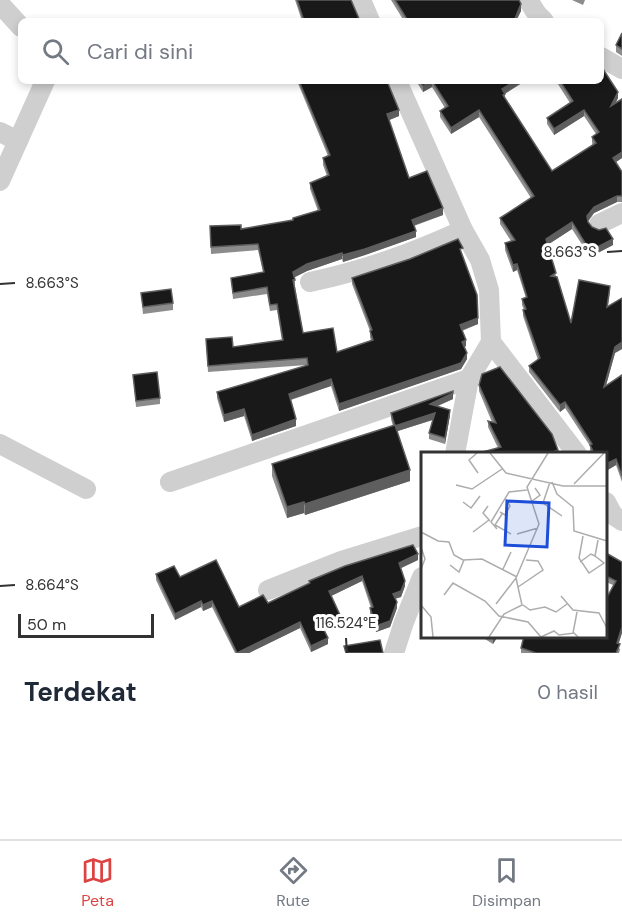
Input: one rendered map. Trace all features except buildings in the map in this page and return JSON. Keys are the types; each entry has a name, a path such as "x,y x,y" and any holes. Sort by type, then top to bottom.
{"street":[{"path":"361,0 369,18"},
{"path":"528,0 541,18"},
{"path":"0,4 18,24"},
{"path":"604,59 622,69"},
{"path":"0,181 44,84"},
{"path":"398,84 463,230 480,260 489,290 491,342 469,379 455,452"},
{"path":"0,132 18,141"},
{"path":"599,224 622,213"},
{"path":"310,282 356,272 416,252 463,230"},
{"path":"491,342 576,452"},
{"path":"170,482 469,379"},
{"path":"0,444 86,489"},
{"path":"607,504 614,515 622,521"},
{"path":"267,590 341,561 421,537"},
{"path":"394,653 421,582"}]}
